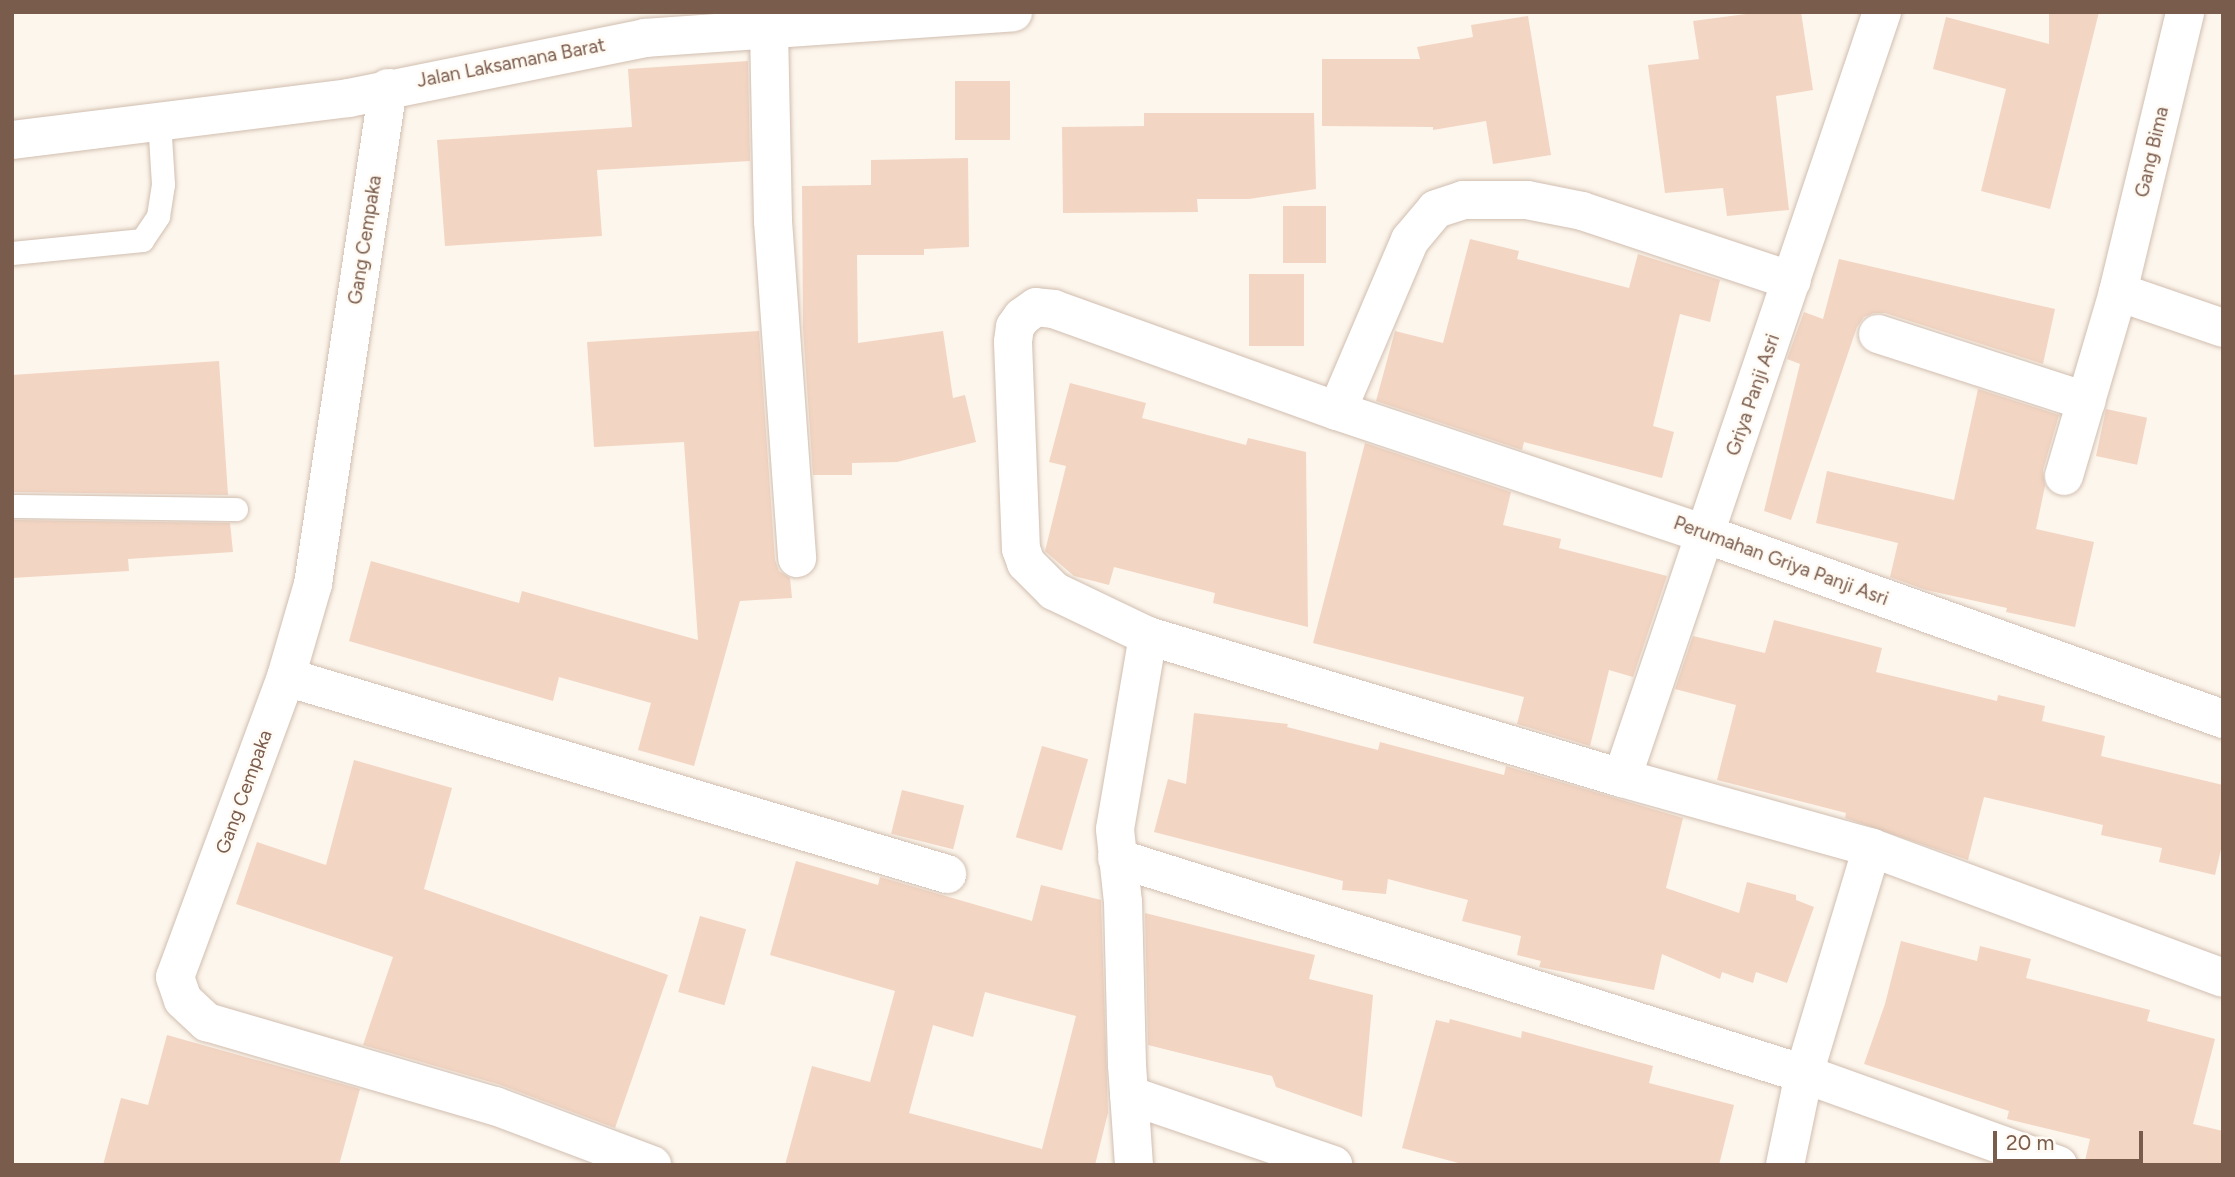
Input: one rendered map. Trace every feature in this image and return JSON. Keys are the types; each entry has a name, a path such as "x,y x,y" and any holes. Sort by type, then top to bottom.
{"street":[{"name":"Jalan Laksamana Barat","path":"12,140 348,98 645,38 1013,12"},
{"name":"Griya Panji Asri","path":"1622,778 1882,12"},
{"name":"Gang Bima","path":"2064,476 2118,292 2185,12"},
{"path":"769,30 772,221 797,558"},
{"name":"Gang Cempaka","path":"388,88 313,584 286,677 175,976 183,1000 207,1022 495,1105 652,1165"},
{"path":"1337,411 1410,240 1436,209 1464,200 1527,200 1582,211 1792,281"},
{"path":"2118,292 2223,328"},
{"name":"Perumahan Griya Panji Asri","path":"2223,719 1706,534 1337,411 1054,309 1036,307 1022,317 1015,327 1013,342 1021,549 1026,563 1054,591 1148,636 1622,778 1872,848 2223,978"},
{"path":"1878,334 2086,401"},
{"path":"1134,1165 1123,902 1115,830 1148,636"},
{"path":"286,677 947,874"},
{"path":"1785,1165 1804,1074 1872,848"},
{"path":"1117,858 1804,1074 2058,1165"},
{"path":"1129,1095 1332,1165"}],"lane":[{"path":"12,253 142,240 158,216 163,184 159,120"},
{"path":"12,506 236,509"}],"building":[{"path":"1761,12 1801,12 1813,90 1776,96 1789,210 1727,216 1723,188 1665,193 1648,65 1699,59 1693,21"},
{"path":"2049,12 2099,12 2050,209 1981,191 2006,89 1933,69 1946,17 2049,44"},
{"path":"1528,16 1551,155 1493,164 1486,121 1433,130 1433,127 1322,126 1322,59 1420,59 1417,47 1473,37 1471,25"},
{"path":"748,61 750,161 597,170 602,236 445,246 437,140 632,127 628,69"},
{"path":"955,81 1010,81 1010,140 955,140"},
{"path":"1144,113 1314,113 1316,189 1249,199 1197,199 1198,212 1063,213 1062,127 1144,126"},
{"path":"968,158 969,247 924,249 924,255 857,255 858,343 943,331 953,398 965,395 976,442 897,462 852,463 852,475 813,475 803,328 802,186 871,185 871,160"},
{"path":"1283,206 1326,206 1326,263 1283,263"},
{"path":"1470,239 1519,251 1517,259 1629,288 1638,254 1720,280 1710,322 1680,314 1653,426 1674,432 1662,478 1524,442 1522,450 1376,401 1395,331 1443,343"},
{"path":"1839,259 2055,309 2043,364 1885,313 1864,317 1857,327 1791,520 1764,511 1800,364 1787,359 1804,312 1823,319"},
{"path":"1249,274 1304,274 1304,346 1249,346"},
{"path":"759,331 775,560 779,571 790,578 792,598 740,601 694,766 638,750 651,703 559,677 553,701 349,641 371,561 519,603 522,591 698,640 684,442 594,447 587,342"},
{"path":"219,361 228,495 12,492 12,375"},
{"path":"1070,383 1146,403 1142,418 1246,445 1248,438 1306,452 1308,627 1213,603 1215,593 1114,567 1109,585 1074,576 1045,551 1066,466 1049,462"},
{"path":"1978,389 2059,415 2043,470 2045,486 2036,529 2094,542 2075,627 2006,612 2007,608 1926,590 1890,577 1898,543 1816,523 1827,471 1954,500"},
{"path":"2106,409 2147,418 2137,465 2096,456"},
{"path":"1365,443 1511,492 1503,525 1561,539 1559,548 1667,576 1633,677 1609,670 1590,746 1517,724 1524,697 1313,643"},
{"path":"12,520 230,523 233,552 128,559 129,571 12,578"},
{"path":"1774,620 1882,648 1876,672 1997,701 1998,695 2045,706 2042,721 2105,736 2101,756 2223,785 2223,841 2215,875 2159,862 2162,848 2101,835 2103,825 1984,797 1968,860 1845,818 1846,813 1717,780 1736,705 1675,689 1693,636 1765,653"},
{"path":"1194,713 1288,724 1287,727 1378,750 1380,742 1504,775 1506,766 1683,818 1666,888 1739,913 1747,882 1796,895 1796,900 1814,907 1787,983 1756,972 1753,983 1722,972 1720,979 1662,954 1654,990 1539,967 1541,961 1517,955 1521,936 1462,921 1468,900 1388,879 1386,894 1342,890 1343,881 1154,832 1168,779 1186,784"},
{"path":"1042,746 1088,759 1062,851 1016,837"},
{"path":"354,760 452,788 424,889 668,975 615,1128 501,1085 363,1045 393,957 236,904 257,842 326,865"},
{"path":"902,790 964,805 953,849 891,834"},
{"path":"796,861 878,885 880,877 1032,921 1041,885 1101,900 1108,1113 1095,1165 785,1165 812,1066 870,1082 895,991 770,955","holes":["985,992 1076,1016 1042,1149 909,1113 933,1025 973,1037"]},
{"path":"1145,913 1315,955 1309,979 1373,995 1362,1117 1276,1087 1272,1076 1148,1045"},
{"path":"700,916 746,929 724,1005 678,992"},
{"path":"1901,941 1977,961 1980,946 2031,959 2026,978 2150,1010 2147,1021 2215,1039 2193,1124 2223,1131 2223,1165 2084,1165 2090,1139 2007,1119 2009,1111 1864,1064 1885,1004"},
{"path":"1450,1019 1521,1038 1522,1031 1653,1066 1649,1083 1734,1105 1719,1165 1466,1165 1402,1148 1436,1020 1449,1023"},
{"path":"167,1035 360,1089 339,1165 103,1165 121,1098 148,1105"}]}
